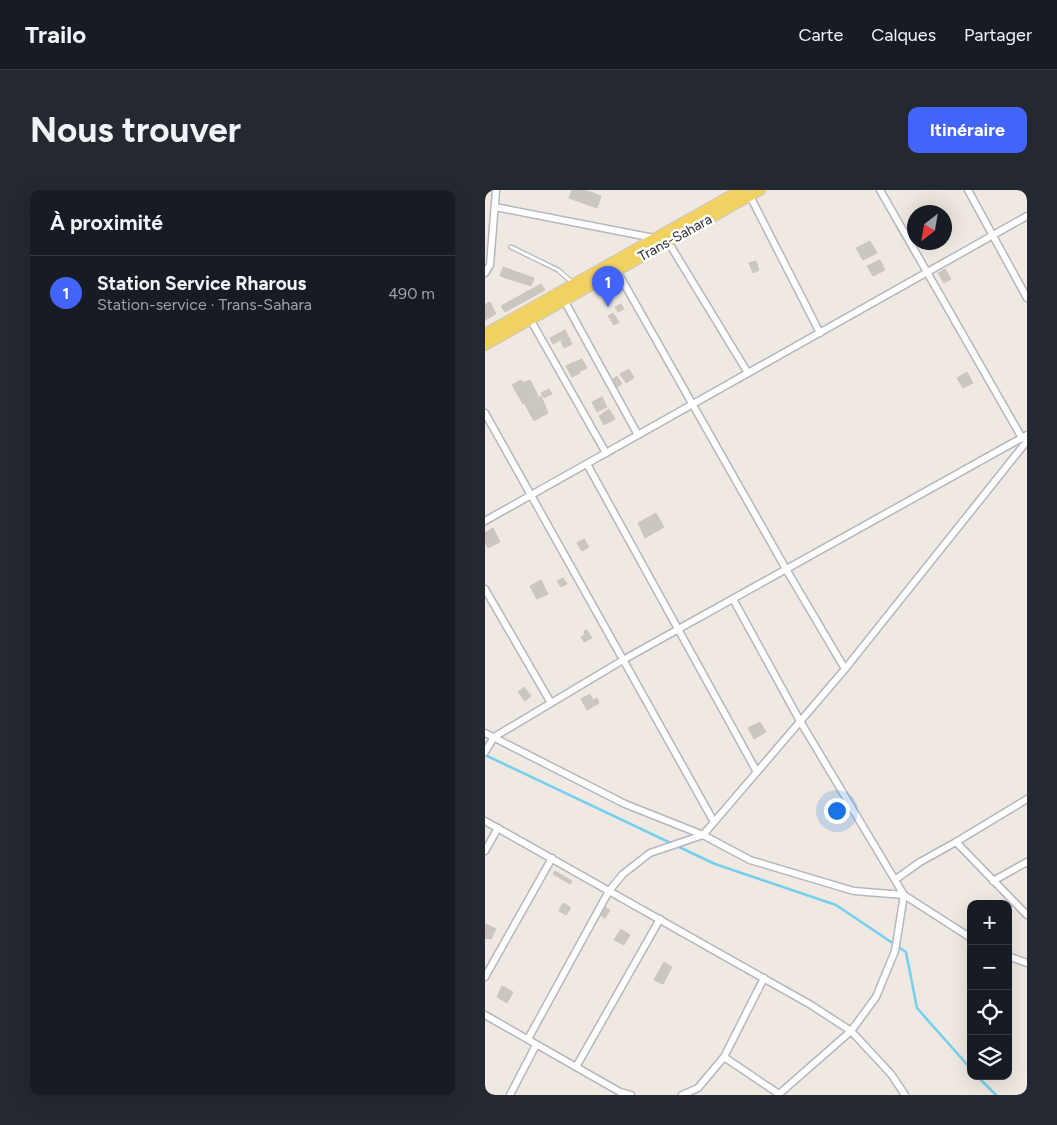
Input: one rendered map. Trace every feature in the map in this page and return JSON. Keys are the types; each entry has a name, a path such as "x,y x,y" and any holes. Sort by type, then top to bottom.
{"main road":[{"name":"Trans-Sahara","path":"485,334 576,288 617,271 666,237 741,190"},
{"name":"Trans-Sahara","path":"485,345 564,300 576,288 654,238 666,237 760,190"}],"street":[{"path":"485,273 490,265 496,190"},
{"path":"880,190 926,273 1025,438"},
{"path":"968,190 1027,298"},
{"path":"750,196 820,333"},
{"path":"495,207 654,238"},
{"path":"485,521 1027,216"},
{"path":"666,237 748,373"},
{"path":"617,271 845,669"},
{"path":"564,300 638,435"},
{"path":"530,319 605,453"},
{"path":"485,413 714,822"},
{"path":"485,752 494,737 623,660 1025,438"},
{"path":"528,1039 609,891 623,874 650,853 703,835 845,669 1025,438"},
{"path":"587,464 757,772"},
{"path":"485,588 551,703"},
{"path":"733,599 800,721 905,895 967,935"},
{"path":"485,733 625,804 703,835 751,860 854,891 905,895"},
{"path":"896,879 920,862 1027,798"},
{"path":"485,821 764,978 851,1031 891,1074 905,1095"},
{"path":"485,851 498,828"},
{"path":"956,842 1027,914"},
{"path":"485,977 552,858"},
{"path":"993,881 1027,862"},
{"path":"724,1056 779,1095 851,1031 876,997 895,951 905,895"},
{"path":"576,1067 660,919"},
{"path":"1012,957 1027,963"},
{"path":"682,1095 698,1088 724,1056 764,978"},
{"path":"485,1014 576,1067 617,1094 631,1095"},
{"path":"510,1095 536,1044"}],"lane":[{"path":"511,247 558,270 576,288"}],"building":[{"path":"572,190 585,190 601,196 597,208 569,198"},
{"path":"870,241 877,253 863,260 856,248"},
{"path":"880,260 885,270 873,276 867,266"},
{"path":"756,261 759,270 753,273 749,263"},
{"path":"503,267 534,278 531,286 500,276"},
{"path":"945,269 951,279 944,283 938,273"},
{"path":"541,284 545,290 505,312 501,306"},
{"path":"490,302 496,314 485,320 485,305"},
{"path":"621,304 624,309 618,312 615,307"},
{"path":"613,313 619,322 614,325 608,316"},
{"path":"565,330 568,336 553,344 550,338"},
{"path":"569,337 572,344 564,348 561,341"},
{"path":"582,359 587,368 580,371 575,362"},
{"path":"574,362 580,373 572,377 566,366"},
{"path":"629,369 634,378 626,383 620,374"},
{"path":"967,372 973,383 963,388 957,378"},
{"path":"617,376 622,384 617,387 613,379"},
{"path":"521,380 523,383 530,380 538,396 523,404 512,385"},
{"path":"549,389 552,394 544,398 541,393"},
{"path":"541,396 548,413 534,421 525,404"},
{"path":"602,397 607,407 597,412 592,402"},
{"path":"609,409 615,419 604,425 599,416"},
{"path":"656,513 664,527 645,538 638,523"},
{"path":"493,528 500,542 488,548 485,542 485,533"},
{"path":"584,539 589,547 582,551 577,543"},
{"path":"563,578 567,584 561,587 557,581"},
{"path":"541,580 548,594 537,599 530,586"},
{"path":"587,630 592,638 584,642 581,637 585,634 584,631"},
{"path":"524,687 531,696 525,701 518,692"},
{"path":"590,694 593,700 597,698 599,703 587,710 581,699"},
{"path":"760,722 766,732 754,739 748,728"},
{"path":"555,871 572,881 570,884 553,874"},
{"path":"563,903 571,908 566,915 559,911"},
{"path":"605,907 610,910 605,918 601,916"},
{"path":"486,924 496,929 491,939 485,938"},
{"path":"621,929 630,935 624,945 614,940"},
{"path":"664,962 672,967 663,984 654,980"},
{"path":"502,986 513,992 507,1003 497,997"}],"waterway":[{"path":"485,755 715,864 836,905 906,952 917,1008 967,1064"},
{"path":"981,1080 996,1095"}],"place":[{"name":"Station Service Rharous","path":"608,307"}]}
